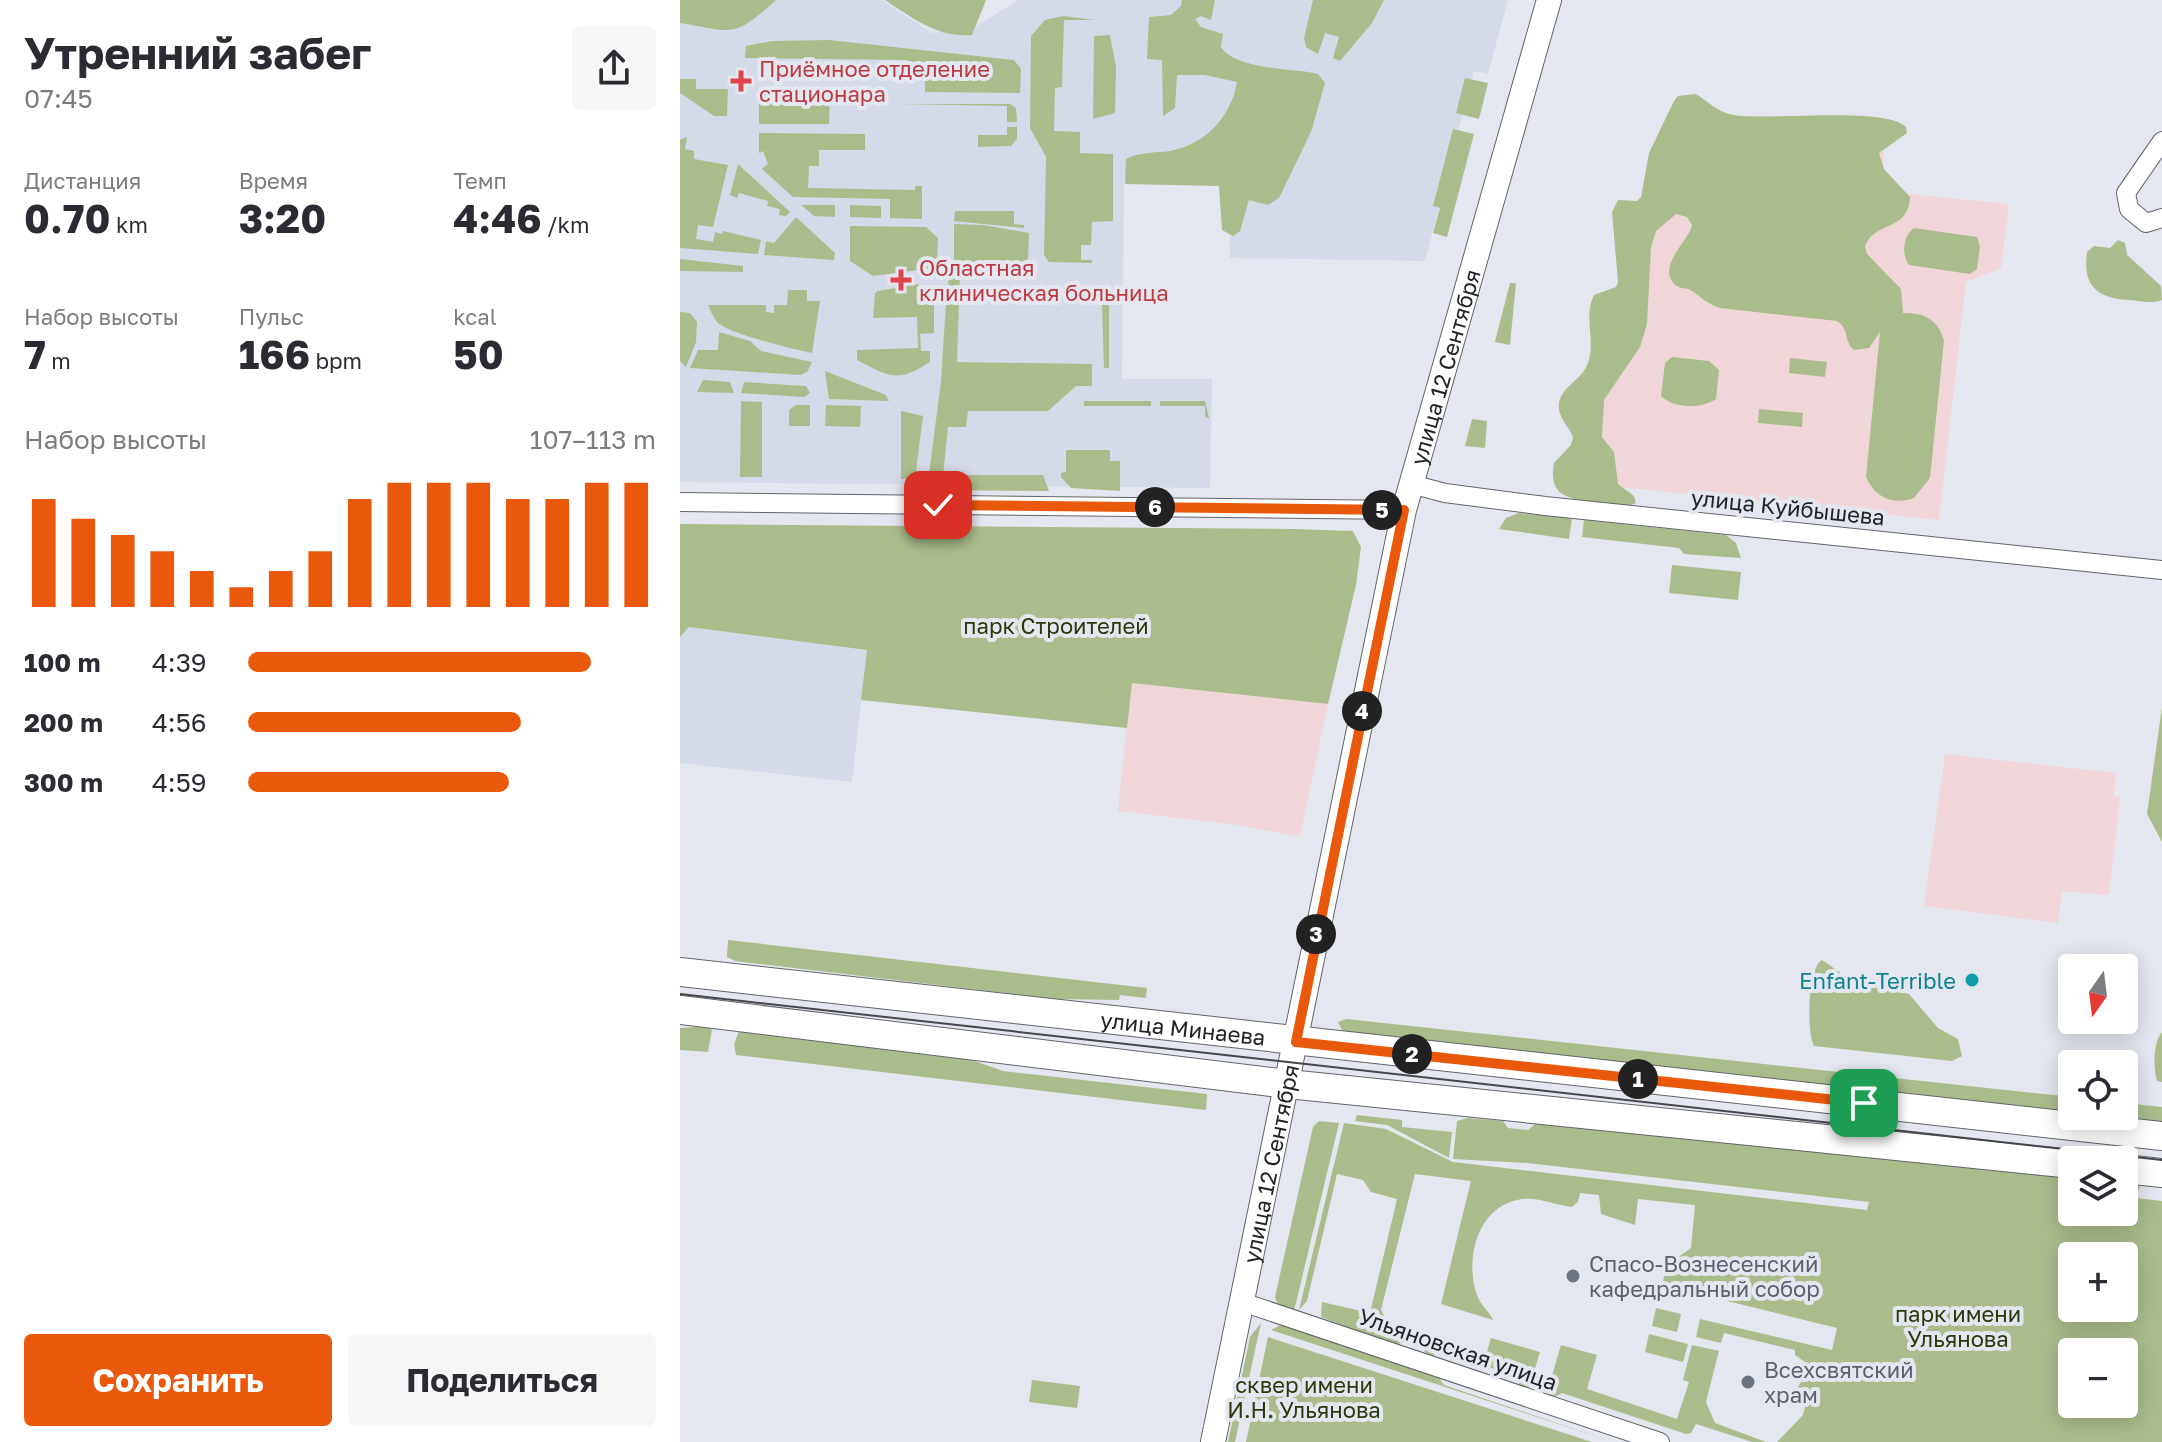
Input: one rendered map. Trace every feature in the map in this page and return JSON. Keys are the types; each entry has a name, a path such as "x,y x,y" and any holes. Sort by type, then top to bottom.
{"main road":[{"name":"улица 12 Сентября","path":"1213,1442 1404,510 1549,0"},
{"name":"улица Минаева","path":"680,972 2162,1136"},
{"name":"улица Минаева","path":"680,1010 1288,1084 2058,1163"},
{"path":"1660,1122 1665,1081"},
{"path":"2138,1170 2162,1173"}],"street":[{"path":"2162,141 2126,193 2129,209 2146,223 2162,218"},
{"name":"улица Куйбышева","path":"1411,484 1497,500 2162,570"},
{"path":"680,502 1404,510"},
{"name":"Ульяновская улица","path":"1242,1302 1660,1442"}],"shaded area":[{"name":"Областная клиническая больница","path":"680,0 882,0 932,33 972,29 1018,0 1508,0 1488,74 1474,71 1425,261 1230,258 1229,181 1124,181 1122,379 1212,379 1210,488 680,482"},
{"path":"1885,138 1880,191 2009,204 2001,268 1966,282 1939,520 1589,484 1606,338 1630,341 1653,148"},
{"path":"689,627 867,650 852,782 680,763 680,637"},
{"path":"1131,683 1328,704 1300,837 1238,825 1118,811"},
{"path":"1945,754 2116,773 2114,796 2120,797 2109,895 2062,891 2058,923 1924,906"}],"green space":[{"path":"680,0 776,0 741,27 723,30 680,23"},
{"path":"885,0 986,0 972,35 960,35 926,25"},
{"path":"1182,0 1215,0 1211,20 1201,16 1195,19 1201,27 1223,34 1221,47 1228,55 1265,67 1318,74 1325,83 1311,132 1279,198 1268,205 1249,200 1240,231 1233,236 1222,230 1219,186 1125,184 1126,159 1170,151 1195,142 1215,127 1234,95 1237,82 1205,75 1177,75 1175,108 1163,116 1162,60 1147,59 1149,17 1171,15 1181,6"},
{"path":"1313,0 1384,0 1372,23 1340,61 1333,58 1339,37 1325,33 1318,54 1306,47 1304,38"},
{"path":"1063,16 1094,20 1064,20 1062,87 1055,88 1054,131 1080,132 1080,153 1113,154 1113,221 1092,222 1091,245 1081,245 1081,260 1092,260 1092,263 1049,262 1044,255 1046,157 1030,128 1031,36 1045,20"},
{"path":"1110,35 1116,67 1115,113 1093,119 1094,36"},
{"path":"829,40 1014,60 1021,69 1020,93 925,92 925,78 909,77 908,60 745,58 746,46 772,41"},
{"path":"1465,78 1488,83 1479,119 1456,113"},
{"path":"680,79 696,79 696,89 728,89 727,116 714,116 680,93"},
{"path":"759,90 830,91 829,124 759,124"},
{"path":"1696,94 1733,115 1875,117 1906,127 1907,133 1879,153 1884,169 1910,197 1908,208 1897,222 1869,239 1865,247 1867,254 1901,289 1903,313 1930,319 1944,341 1930,478 1914,498 1899,501 1886,498 1874,490 1866,477 1880,332 1869,348 1854,350 1837,321 1720,308 1690,290 1676,286 1670,277 1671,261 1692,225 1687,217 1676,214 1656,231 1651,247 1647,324 1640,347 1604,400 1602,437 1614,452 1618,484 1634,496 1636,503 1611,505 1587,502 1567,496 1556,487 1554,463 1571,445 1573,437 1561,417 1559,403 1564,392 1588,363 1590,311 1594,295 1616,287 1618,282 1612,212 1618,200 1637,201 1641,197 1649,153 1674,101 1678,96"},
{"path":"898,104 1010,104 1016,108 1017,122 1007,122 1007,106"},
{"path":"1007,127 1017,127 1017,139 1011,146 978,147 978,135 1007,135"},
{"path":"1453,129 1474,134 1447,237 1433,233 1440,208 1433,206"},
{"path":"759,133 865,134 865,150 819,150 819,166 809,166 808,188 915,190 915,186 922,186 922,219 890,218 890,199 793,197 762,169 768,164 763,151 759,153"},
{"path":"687,137 685,149 694,151 694,159 728,165 713,227 698,225 696,239 713,242 715,232 722,234 723,231 761,240 758,254 680,248 680,140"},
{"path":"738,164 790,212 786,216 779,215 780,209 767,206 768,201 739,193 737,198 730,195"},
{"path":"801,205 835,205 835,217 814,216"},
{"path":"850,205 881,206 881,218 850,217"},
{"path":"955,211 1014,211 1014,224 1024,225 1024,228 954,221"},
{"path":"796,217 835,253 834,260 764,255 766,241 774,243"},
{"path":"954,224 983,225 1029,233 1028,259 1022,262 954,262"},
{"path":"850,226 926,227 938,238 937,263 933,268 873,276 850,261"},
{"path":"1914,228 1977,237 1980,246 1977,269 1970,274 1909,265 1904,245"},
{"path":"2118,240 2125,243 2127,255 2161,286 2162,300 2150,302 2109,297 2090,282 2087,252 2094,246 2110,248"},
{"path":"680,259 743,266 743,272 680,271"},
{"path":"960,274 959,299 946,298 949,278"},
{"path":"1510,283 1516,283 1510,345 1495,342"},
{"path":"918,284 934,302 934,333 920,334 921,351 930,351 930,362 910,373 894,375 857,360 857,350 918,348 917,317 873,318 875,293"},
{"path":"788,290 807,290 807,301 820,301 812,353 724,327 717,322 708,305 766,305 766,312 774,313 774,305 787,305"},
{"path":"1109,302 1109,368 1104,368 1102,304"},
{"path":"946,303 959,304 957,362 1092,364 1092,386 1076,386 1048,411 968,411 966,427 948,427 943,475 1043,475 1049,491 927,490 941,381"},
{"path":"680,312 690,313 697,322 696,342 686,367 680,361"},
{"path":"719,332 750,341 761,351 812,362 807,372 800,375 690,368 698,350 718,350"},
{"path":"1672,357 1709,361 1719,370 1716,399 1703,405 1688,406 1661,396 1665,363"},
{"path":"1790,358 1827,362 1825,377 1789,373"},
{"path":"825,371 886,395 889,401 829,399"},
{"path":"703,380 730,382 734,393 697,392"},
{"path":"744,382 806,386 810,393 804,397 741,393"},
{"path":"741,401 762,402 762,477 740,477"},
{"path":"1084,401 1151,401 1151,406 1084,406"},
{"path":"1160,401 1205,401 1209,418 1205,417 1205,406 1160,406"},
{"path":"796,405 810,405 810,426 789,426 789,410"},
{"path":"826,405 861,406 860,427 825,426"},
{"path":"1759,409 1803,413 1802,427 1758,423"},
{"path":"901,411 923,416 915,479 901,479"},
{"path":"1472,419 1487,421 1485,448 1465,446"},
{"path":"1066,450 1110,450 1110,461 1120,461 1120,491 1071,488 1061,477 1061,473 1066,472"},
{"path":"1519,513 1572,518 1569,539 1499,529 1506,518"},
{"path":"1584,520 1726,535 1736,543 1741,558 1684,554 1679,548 1582,537"},
{"name":"парк Строителей","path":"680,524 1294,529 1353,531 1361,547 1356,585 1328,704 1132,683 1127,728 861,700 867,650 689,627 680,637"},
{"path":"1672,565 1741,572 1738,600 1669,593"},
{"path":"2162,707 2162,842 2147,814"},
{"path":"728,940 1147,988 1146,998 1120,995 1119,1000 1056,999 735,961 727,957"},
{"path":"1822,960 1848,978 1909,994 1938,1028 1958,1039 1962,1056 1952,1061 1814,1046 1810,1028 1811,987 1817,965"},
{"path":"1346,1019 2058,1095 2058,1110 1343,1032 1338,1022"},
{"path":"708,1026 712,1030 708,1052 680,1050 680,1028"},
{"path":"739,1031 963,1057 1003,1071 1207,1094 1206,1110 736,1055 734,1044"},
{"path":"2162,1032 2162,1082 2157,1081 2154,1062 2155,1048"},
{"path":"2138,1104 2162,1107 2162,1122 2138,1119"},
{"path":"1357,1115 1402,1120 1402,1127 1452,1132 1449,1158 1387,1125 1355,1121"},
{"name":"парк имени Ульянова","path":"1468,1118 1503,1121 1508,1128 1528,1130 1540,1120 2058,1176 2058,1226 2138,1226 2138,1198 2162,1201 2162,1442 1777,1442 1803,1415 1807,1399 1795,1391 1812,1367 1795,1355 1795,1350 1724,1333 1721,1343 1696,1337 1700,1319 1832,1350 1837,1328 1662,1285 1667,1265 1691,1248 1695,1205 1638,1199 1635,1225 1601,1214 1599,1195 1580,1193 1578,1202 1572,1207 1528,1199 1507,1203 1485,1222 1478,1235 1472,1265 1477,1295 1493,1320 1441,1304 1471,1181 1415,1174 1381,1310 1388,1323 1412,1332 1405,1342 1394,1345 1321,1317 1322,1302 1370,1313 1397,1199 1371,1192 1363,1180 1337,1174 1307,1301 1299,1310 1344,1123 1386,1129 1453,1162 1867,1210 1869,1202 1527,1163 1453,1159 1457,1121"},
{"path":"1319,1121 1339,1123 1294,1311 1278,1305 1275,1297 1313,1127"},
{"path":"1656,1308 1681,1314 1677,1332 1652,1326"},
{"path":"1261,1323 1235,1442 1228,1442 1250,1337"},
{"path":"1284,1323 1437,1375 1444,1385 1613,1442 1271,1330"},
{"path":"1649,1334 1688,1344 1683,1362 1645,1352"},
{"path":"1423,1335 1474,1352 1473,1357 1466,1361 1438,1352 1430,1358 1421,1347"},
{"name":"сквер имени И.Н. Ульянова","path":"1268,1337 1592,1442 1246,1442"},
{"path":"1491,1338 1540,1352 1528,1391 1521,1389 1517,1377 1483,1365"},
{"path":"1561,1345 1597,1355 1587,1389 1677,1419 1689,1382 1683,1380 1692,1345 1719,1351 1706,1402 1715,1423 1766,1442 1752,1442 1696,1424 1691,1433 1686,1434 1562,1393 1551,1399 1546,1396"},
{"path":"1032,1380 1080,1386 1077,1408 1029,1402"}],"tram line":[{"path":"680,994 2162,1160"}],"place":[{"name":"Приёмное отделение стационара","path":"741,81"},
{"name":"Областная клиническая больница","path":"901,280"},
{"name":"Enfant-Terrible","path":"1972,980"},
{"name":"Спасо-Вознесенский кафедральный собор","path":"1573,1276"},
{"name":"Всехсвятский храм","path":"1748,1382"}],"route":[{"path":"938,505 1404,510 1296,1042 1864,1103"}]}
